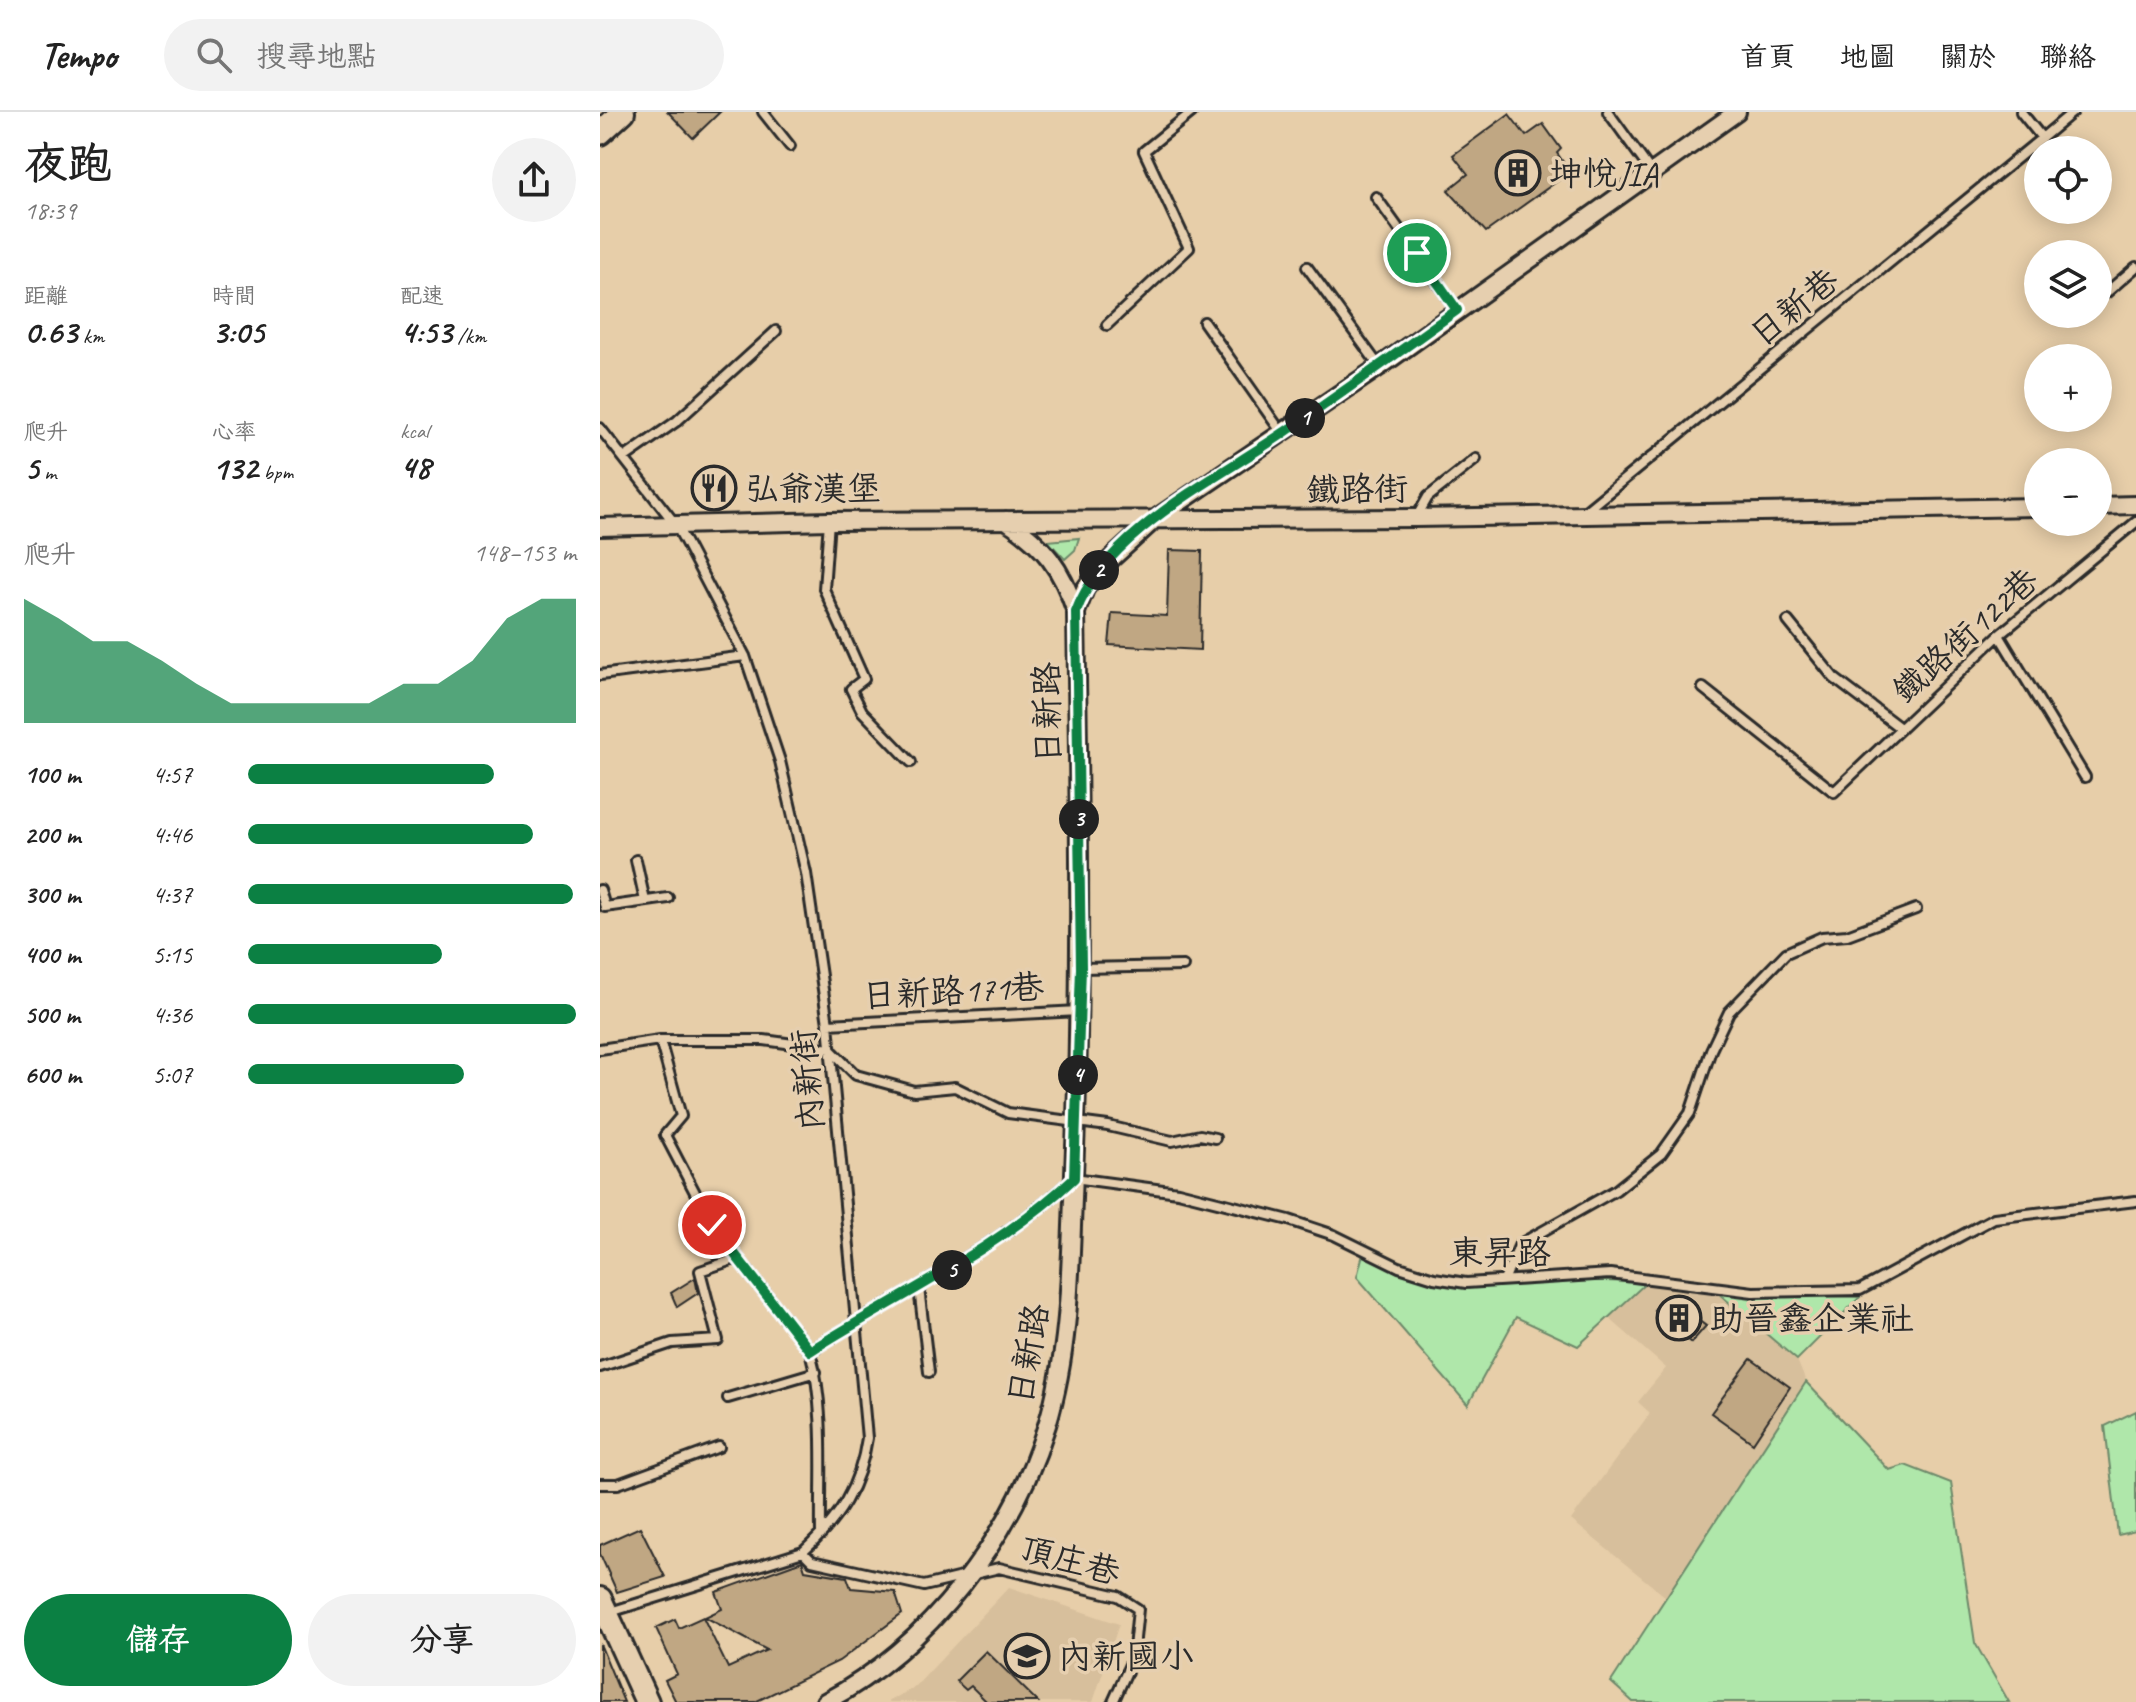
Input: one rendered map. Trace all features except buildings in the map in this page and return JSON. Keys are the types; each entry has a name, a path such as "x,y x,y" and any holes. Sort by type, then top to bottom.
{"street":[{"path":"600,133 623,112"},
{"name":"日新路","path":"825,1702 900,1649 941,1610 968,1577 993,1540 1029,1473 1053,1404 1068,1324 1074,1178 1081,968 1076,612 1085,589 1100,569 1155,519 1379,367 1737,112"},
{"path":"2112,506 2136,505"},
{"name":"鐵路街","path":"600,527 829,521 1416,518 2024,507"},
{"path":"1005,520 1051,556 1076,612"},
{"path":"603,1606 647,1702"}],"lane":[{"path":"763,112 790,146"},
{"path":"1107,325 1189,248 1144,151 1192,112"},
{"path":"1608,112 1652,173"},
{"path":"2021,112 2040,136"},
{"name":"日新巷","path":"2044,136 2073,112"},
{"name":"日新巷","path":"1579,516 2024,153"},
{"path":"1376,197 1457,310"},
{"path":"1307,267 1379,367"},
{"path":"2112,288 2136,267"},
{"path":"1204,322 1283,434"},
{"path":"624,458 677,421 776,331"},
{"name":"內新街","path":"600,428 676,525 745,656 780,761 806,873 828,1024 867,1438 855,1489 821,1535 803,1552 603,1606"},
{"path":"1416,518 1428,497 1476,459"},
{"path":"829,521 824,589 864,679 851,689 862,711 911,762"},
{"name":"鐵路街122巷","path":"1703,688 1834,792 1999,635 2136,522"},
{"path":"1788,621 1834,678 1900,728"},
{"path":"1999,635 2085,777"},
{"path":"600,675 745,656"},
{"path":"636,860 645,901"},
{"path":"600,890 605,907 668,898"},
{"path":"1505,1278 1520,1244 1616,1190 1661,1154 1690,1113 1711,1050 1729,1012 1786,953 1822,937 1847,935 1916,909"},
{"path":"1081,968 1183,966"},
{"name":"日新路171巷","path":"828,1024 1079,1011"},
{"path":"600,1049 660,1040 764,1040 830,1049 856,1075 914,1091 955,1087 1008,1113 1108,1126 1172,1141 1200,1135 1215,1138"},
{"path":"660,1040 681,1116 665,1135 696,1199 810,1351 816,1372 821,1535"},
{"path":"810,1351 855,1322 951,1271 1043,1207 1074,1178"},
{"name":"東昇路","path":"1074,1178 1178,1192 1289,1220 1434,1278 1466,1283 1505,1278 1553,1279 1610,1274 1753,1292 1860,1290 1994,1218 2136,1201"},
{"path":"600,1367 672,1343 718,1340 700,1271 738,1258"},
{"path":"919,1288 929,1372"},
{"path":"728,1398 816,1372"},
{"path":"600,1484 618,1484 719,1447"},
{"name":"頂庄巷","path":"803,1552 812,1561 924,1586 999,1568 1118,1596 1138,1609 1133,1658 1113,1702"}],"shaded area":[{"path":"1647,1282 1717,1292 1797,1360 1806,1382 1666,1597 1571,1520 1650,1413 1638,1402 1666,1368 1609,1318"},
{"name":"內新國小","path":"1009,1587 1119,1624 1093,1702 888,1702 915,1687"}],"green space":[{"path":"1079,538 1075,550 1065,559 1048,541"},
{"path":"1364,1250 1434,1277 1647,1282 1578,1346 1516,1317 1468,1405 1357,1277"},
{"path":"1717,1292 1860,1297 1797,1360"},
{"path":"1806,1382 1889,1470 1905,1465 1951,1483 1975,1643 2009,1702 1633,1702 1611,1682"},
{"path":"2136,1411 2136,1531 2118,1535 2105,1426"}],"place":[{"name":"坤悅JIA","path":"1518,173"},
{"name":"弘爺漢堡","path":"714,488"},
{"name":"助晉鑫企業社","path":"1679,1318"},
{"name":"內新國小","path":"1027,1656"}],"route":[{"path":"712,1225 810,1351 855,1322 951,1271 1043,1207 1074,1178 1081,968 1076,612 1085,589 1100,569 1155,519 1283,434 1457,310 1417,253"}]}
